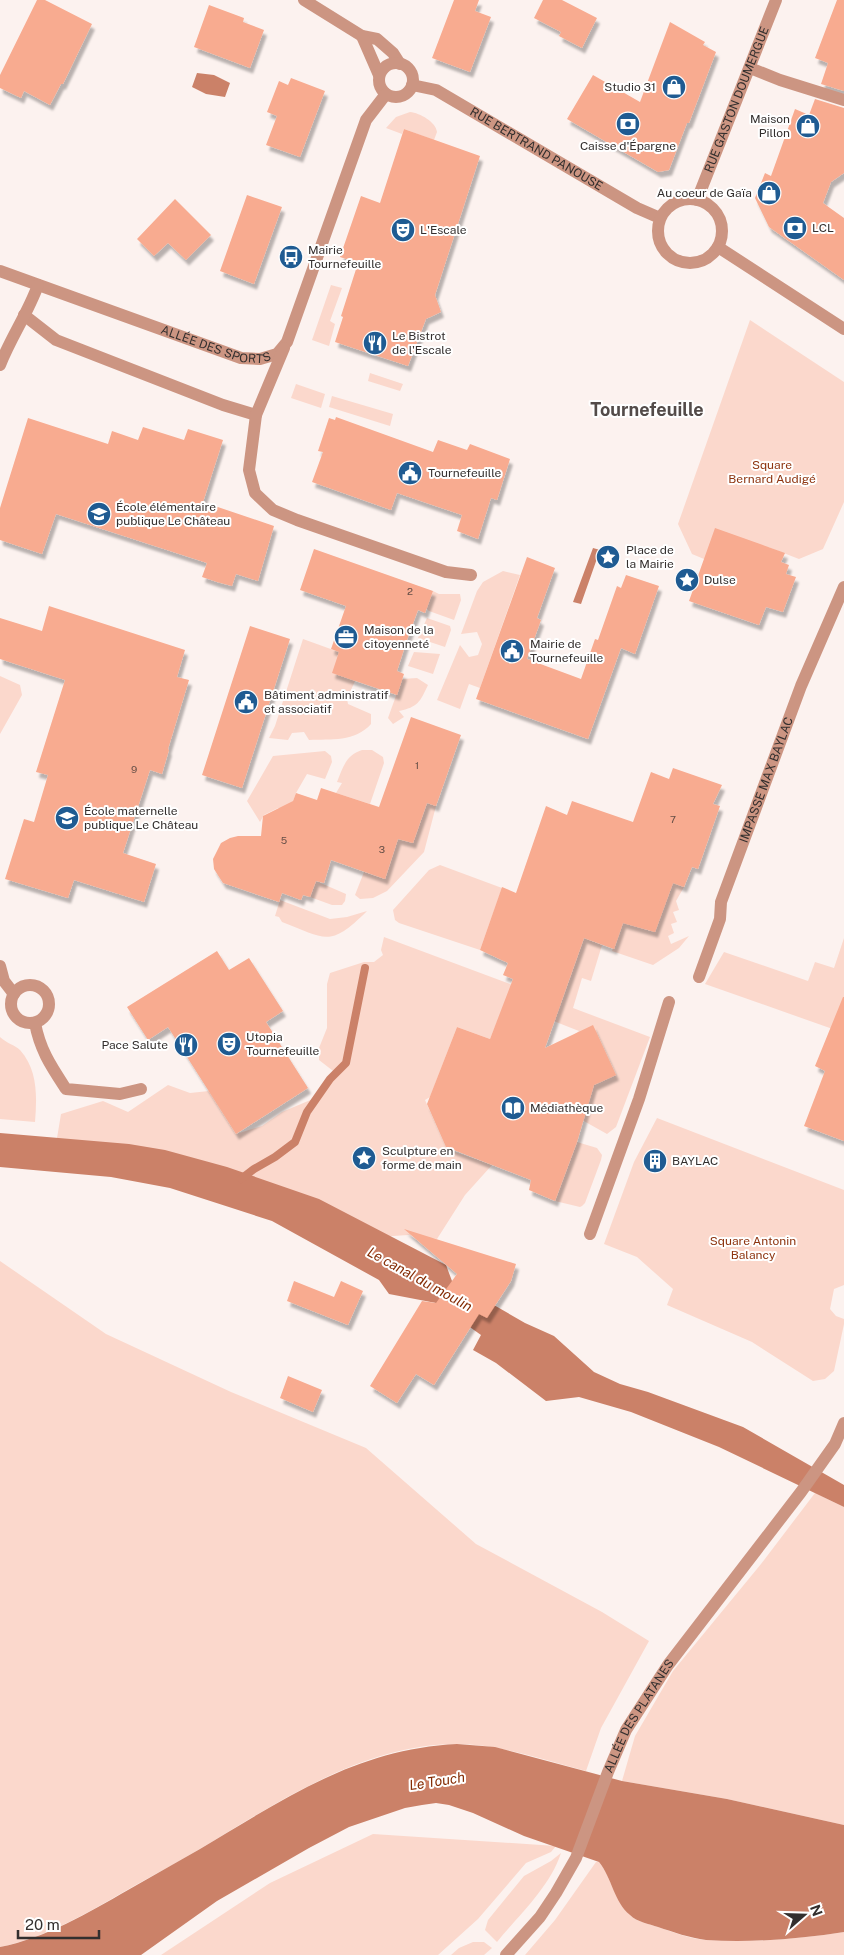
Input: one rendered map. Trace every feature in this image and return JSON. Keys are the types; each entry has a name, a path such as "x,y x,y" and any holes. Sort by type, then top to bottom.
{"street":[{"path":"304,0 362,36 377,39 393,53 400,64"},
{"name":"RUE GASTON DOUMERGUE","path":"697,200 776,0"},
{"path":"362,36 379,75 379,86 386,94 394,97 403,95 412,85 412,74 405,66 400,64 390,64 379,75"},
{"path":"750,68 780,80 844,100"},
{"name":"RUE BERTRAND PANOUSE","path":"412,85 436,90 637,208 660,218"},
{"name":"ALLÉE DES SPORTS","path":"0,271 241,358 260,359 276,354 287,342 366,120 386,94"},
{"path":"697,200 714,210 722,228 718,247 708,258 701,262 685,264 668,255 661,247 658,228 660,218 665,210 680,201 697,200"},
{"path":"718,247 844,329"},
{"path":"0,365 38,285"},
{"path":"24,315 56,340 214,401 256,415"},
{"path":"287,342 256,415 249,470 255,493 273,510 296,520 446,572 471,575"},
{"name":"IMPASSE MAX BAYLAC","path":"698,977 720,919 721,902 801,686 844,587"},
{"path":"0,966 4,981 14,994"},
{"path":"26,986 40,988 46,993 49,1007 47,1014 35,1023 29,1024 17,1018 11,1007 14,994 26,986"},
{"path":"590,1234 639,1099 669,1002"},
{"path":"35,1023 38,1039 47,1061 66,1089 120,1094 142,1089"},
{"name":"ALLÉE DES PLATANES","path":"506,1955 540,1917 576,1858 626,1730 668,1665 801,1492 835,1444 844,1423"}],"green space":[{"path":"410,112 423,116 434,125 437,132 434,140 404,129 402,134 386,128 396,117"},
{"path":"331,285 342,288 330,321 335,324 329,346 312,340"},
{"name":"Square Bernard Audigé","path":"750,320 844,382 844,502 823,549 799,559 768,547 704,559 692,554 678,524"},
{"path":"370,373 403,384 400,391 368,381"},
{"path":"296,384 325,394 321,408 291,398"},
{"path":"332,396 393,414 390,426 329,407"},
{"path":"503,571 520,575 480,688 469,684 460,709 437,700 460,645 469,657 478,655 482,644 477,632 461,634 477,591 483,582"},
{"path":"433,591 439,594 460,594 461,600 454,620 429,611 426,608"},
{"path":"427,618 450,626 451,630 445,647 418,638"},
{"path":"303,639 339,652 355,681 347,699 348,704 371,714 371,724 365,730 350,737 334,739 309,740 304,732 292,733 288,740 269,738 275,726"},
{"path":"414,652 440,654 433,674 408,666"},
{"path":"0,676 20,685 22,695 0,734"},
{"path":"417,678 428,685 423,696 418,703 410,708 399,711 404,717 393,724 388,718 402,679"},
{"path":"362,750 372,750 383,757 384,763 370,804 336,793 342,783 337,782 346,762 352,755"},
{"path":"325,751 331,756 332,762 325,779 307,774 296,793 289,812 278,808 264,815 260,822 247,801 273,756"},
{"path":"427,803 436,806 424,852 387,891 373,898 360,899 355,895 364,872 385,879 398,839 413,843"},
{"path":"440,865 502,888 480,950 395,920 393,910 429,870"},
{"path":"316,881 346,894 342,905 332,905 310,897"},
{"path":"669,881 684,887 676,901 679,910 673,912 677,922 671,924 674,933 668,936 671,944 689,936 679,948 653,965 612,951 626,915 634,925 650,931 669,894"},
{"path":"280,900 330,919 347,917 367,911 344,931 327,937 318,936 282,922 279,917 275,916"},
{"path":"384,937 561,1003 584,938 602,945 591,981 582,978 573,1008 650,1037 616,1127 607,1134 582,1120 594,1085 598,1083 575,1034 579,1031 505,1002 490,1039 457,1027 430,1097 425,1100 447,1149 492,1165 465,1195 437,1239 408,1235 378,1237 55,1150 61,1114 103,1101 128,1112 168,1085 190,1093 209,1091 236,1134 262,1126 282,1112 320,1096 337,1074 319,1060 319,1048 327,1028 327,984 330,973 364,962 374,962 383,955 381,950"},
{"path":"844,938 844,1033 705,984 724,952 808,981 815,962 834,968"},
{"path":"0,1037 20,1050 30,1066 36,1094 35,1122 0,1119"},
{"name":"Square Antonin Balancy","path":"657,1118 844,1190 844,1285 834,1289 830,1309 836,1316 844,1319 844,1324 834,1371 825,1379 813,1381 752,1342 667,1305 673,1289 637,1257 604,1244 634,1162"},
{"path":"577,1142 597,1148 602,1155 585,1203 580,1207 555,1201"},
{"path":"0,1261 106,1334 231,1392 366,1448 476,1544 602,1612 649,1641 601,1728 586,1771 522,1753 472,1745 423,1746 390,1753 359,1763 297,1792 70,1922 36,1937 0,1947"},
{"path":"815,1493 844,1507 844,1825 727,1799 622,1781 635,1736 673,1671 761,1564"},
{"path":"373,1834 556,1846 551,1852 526,1863 478,1919 438,1955 161,1955 270,1883"},
{"path":"561,1853 542,1889 497,1942 485,1930 488,1920 524,1876 551,1861"},
{"path":"596,1862 599,1862 603,1868 625,1910 643,1922 688,1937 706,1940 775,1940 844,1932 844,1955 525,1955 555,1920"},
{"path":"473,1942 484,1942 492,1948 484,1955 451,1955 459,1948"}],"water":[{"path":"197,73 214,75 230,83 225,97 206,94 192,87"},
{"path":"593,548 600,550 581,604 573,602"},
{"name":"Le canal du moulin","path":"0,1133 129,1144 165,1150 227,1167 319,1199 446,1265 452,1281 525,1323 554,1336 594,1372 620,1384 648,1392 743,1427 844,1485 844,1507 719,1447 631,1412 579,1397 546,1401 496,1363 473,1350 481,1335 436,1303 389,1294 379,1280 272,1221 170,1188 111,1177 0,1167"},
{"name":"Le Touch","path":"457,1744 495,1747 622,1781 727,1799 844,1825 844,1932 758,1941 706,1940 676,1933 640,1921 630,1915 620,1903 599,1862 524,1836 473,1813 436,1803 405,1808 349,1827 217,1901 141,1955 0,1955 0,1947 34,1938 82,1916 261,1812 322,1780 353,1766 386,1755 420,1748"}],"building":[{"path":"37,0 45,0 92,24 63,84 61,84 50,105 24,91 21,98 0,88 0,75"},
{"path":"454,0 479,0 475,11 491,17 470,72 432,58"},
{"path":"543,0 562,0 597,18 582,48 559,36 561,32 534,18"},
{"path":"837,0 844,0 844,91 821,84 828,63 815,58"},
{"path":"209,5 244,18 243,22 264,30 250,68 194,47"},
{"path":"670,22 705,42 703,45 716,52 669,170 658,172 567,119 593,75 640,102"},
{"path":"291,78 325,91 300,157 266,145 277,116 267,112 279,81 288,85"},
{"path":"815,99 844,108 844,173 831,182 823,203 844,218 844,280 769,227 755,198 765,173 771,176 795,109 809,115"},
{"name":"L'Escale","path":"404,129 480,156 435,295 441,312 426,319 408,366 335,342 343,317 341,316 358,263 340,257 361,196 380,203"},
{"path":"247,195 282,207 254,284 220,271"},
{"path":"175,199 211,235 186,260 168,243 154,256 137,239"},
{"name":"Tournefeuille","path":"336,417 433,452 438,440 467,450 470,444 510,459 497,500 491,498 478,539 457,531 462,515 397,493 391,510 312,482 323,452 318,451 329,418 335,420"},
{"path":"28,418 108,444 112,431 138,440 143,427 184,440 188,429 223,440 203,502 274,526 258,581 236,574 232,586 217,582 202,577 207,563 56,514 42,554 0,540 0,508"},
{"path":"715,528 785,553 781,562 789,565 786,574 796,577 783,612 766,607 759,625 689,601"},
{"path":"314,549 433,591 425,613 418,610 407,640 397,671 404,674 397,695 332,673 339,652 331,649 346,606 300,590"},
{"name":"Mairie de Tournefeuille","path":"527,557 555,568 537,618 541,620 527,659 581,679 595,639 598,640 617,586 621,588 626,575 659,586 635,654 621,648 588,739 476,699"},
{"path":"49,606 185,650 177,677 189,680 162,774 150,770 123,853 156,864 144,902 74,880 68,898 5,879 24,819 34,822 48,775 36,772 65,680 0,659 0,618 42,631"},
{"path":"250,626 290,639 242,788 202,775"},
{"path":"411,717 461,735 436,806 427,803 413,843 398,839 385,879 331,860 324,883 316,881 310,897 303,895 301,900 282,893 279,902 223,883 214,869 213,859 221,843 238,836 261,836 263,816 293,801 296,793 317,800 321,788 379,807"},
{"path":"673,768 722,785 713,804 720,806 698,869 692,867 684,887 673,883 655,932 623,923 614,949 584,938 545,1048 593,1025 616,1075 594,1085 577,1142 555,1201 529,1190 531,1180 446,1147 427,1104 457,1027 490,1039 513,979 503,975 508,963 480,950 502,887 516,893 546,806 567,815 572,801 633,822 651,772 669,779"},
{"name":"Utopia Tournefeuille","path":"217,951 229,970 249,958 283,1011 266,1022 308,1088 236,1134 168,1027 148,1040 127,1007"},
{"path":"843,997 844,1141 804,1126 825,1071 815,1066"},
{"path":"404,1229 516,1264 511,1281 487,1318 479,1314 434,1385 416,1374 397,1403 370,1386 422,1301 436,1303 457,1274"},
{"path":"294,1281 334,1297 341,1281 363,1291 348,1325 287,1301"},
{"path":"288,1376 322,1390 313,1412 280,1398"}],"waterway":[{"path":"241,1179 295,1142 307,1112 330,1079 346,1063 365,968"}],"place":[{"name":"Studio 31","path":"674,87"},
{"name":"Caisse d'Épargne","path":"628,124"},
{"name":"Maison Pillon","path":"808,126"},
{"name":"Au coeur de Gaïa","path":"769,193"},
{"name":"LCL","path":"795,228"},
{"name":"L'Escale","path":"403,230"},
{"name":"Mairie Tournefeuille","path":"291,257"},
{"name":"Le Bistrot de l'Escale","path":"375,343"},
{"name":"Tournefeuille","path":"410,473"},
{"name":"École élémentaire publique Le Château","path":"99,514"},
{"name":"Place de la Mairie","path":"608,557"},
{"name":"Dulse","path":"687,580"},
{"name":"Maison de la citoyenneté","path":"346,637"},
{"name":"Mairie de Tournefeuille","path":"512,651"},
{"name":"Bâtiment administratif et associatif","path":"246,702"},
{"name":"École maternelle publique Le Château","path":"67,818"},
{"name":"Utopia Tournefeuille","path":"229,1044"},
{"name":"Pace Salute","path":"186,1045"},
{"name":"Médiathèque","path":"513,1108"},
{"name":"Sculpture en forme de main","path":"364,1158"},
{"name":"BAYLAC","path":"655,1161"}],"district":[{"name":"Tournefeuille","path":"647,409"}]}
